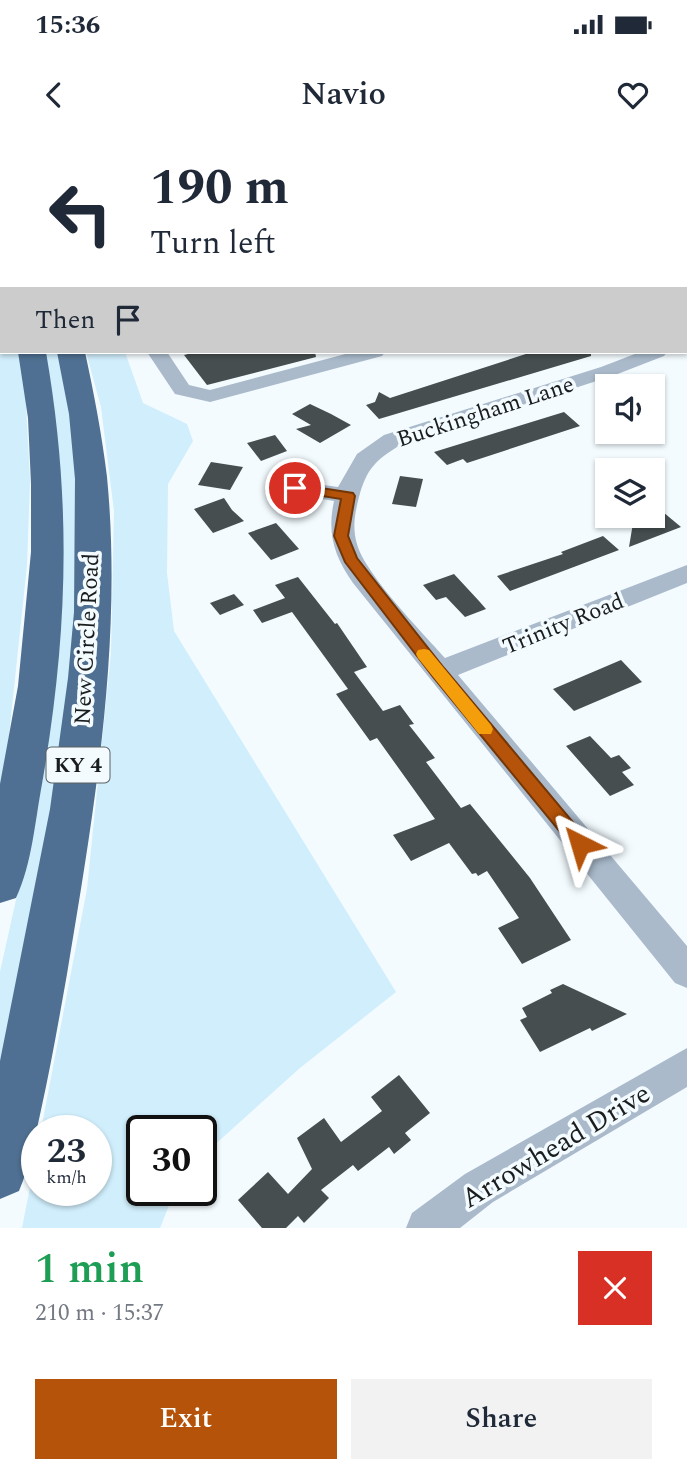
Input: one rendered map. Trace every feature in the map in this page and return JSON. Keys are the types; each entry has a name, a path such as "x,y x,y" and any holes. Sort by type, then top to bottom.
{"highway":[{"name":"New Circle Road","path":"0,884 24,763 45,593 46,452 32,354"},
{"name":"New Circle Road","path":"0,1172 42,983 76,777 85,691 90,618 92,498 86,432 71,354"}],"street":[{"path":"158,354 182,390 210,396 368,354"},
{"name":"Buckingham Lane","path":"652,354 608,371 392,440 366,458 357,471 348,496 341,536 350,559 438,673 687,972"},
{"path":"295,488 348,496"},
{"name":"Trinity Road","path":"438,673 687,573"},
{"name":"Arrowhead Drive","path":"427,1228 445,1211 479,1188 687,1066"}],"shaded area":[{"path":"0,354 22,354 30,482 27,565 7,754 0,787"},
{"path":"45,354 58,354 67,390 82,519 65,778 0,1089 0,972 43,778 63,521"},
{"path":"87,354 126,354 143,403 187,424 193,441 168,484 167,573 174,631 396,992 300,1068 217,1143 217,1115 126,1115 126,1206 169,1206 160,1228 22,1228 26,1206 112,1206 112,1115 44,1115 87,889 111,653 114,511 101,407"}],"building":[{"path":"315,354 316,357 207,385 184,355"},
{"path":"526,354 591,354 379,419 366,405 375,402 379,392 390,398"},
{"path":"310,404 351,425 320,443 296,429 311,425 292,414"},
{"path":"564,412 580,426 467,463 463,459 447,465 434,452"},
{"path":"275,435 287,451 261,461 247,443"},
{"path":"211,462 243,467 230,490 198,485"},
{"path":"400,476 423,479 416,507 392,504"},
{"path":"224,498 244,521 213,533 194,509"},
{"path":"665,514 681,527 629,547 632,528 665,528"},
{"path":"276,523 299,549 271,560 248,533"},
{"path":"603,536 619,550 510,591 497,576 563,554 561,552"},
{"path":"454,574 486,609 465,617 446,597 436,600 423,585"},
{"path":"298,577 335,624 337,623 367,667 354,672 383,711 400,705 414,724 409,725 435,758 426,762 461,808 470,804 530,878 571,940 522,964 498,928 519,918 487,871 478,876 476,873 472,874 449,843 411,861 393,835 435,819 377,738 370,741 336,694 348,689 292,612 262,623 253,610 285,598 275,585"},
{"path":"234,594 244,605 220,615 210,603"},
{"path":"621,660 642,682 574,711 553,689"},
{"path":"590,736 611,758 619,755 631,768 622,772 634,785 610,796 566,746"},
{"path":"563,984 627,1014 540,1052 520,1020 527,1017 522,1008 552,993 550,990"},
{"path":"399,1075 430,1113 405,1133 411,1140 394,1154 389,1147 358,1171 353,1165 321,1190 329,1198 304,1223 298,1216 286,1228 262,1228 238,1200 268,1172 288,1194 312,1169 297,1138 324,1118 341,1142 382,1111 371,1097"}],"slow traffic":[{"path":"424,654 485,729"}],"route":[{"path":"295,488 348,496 341,536 350,559 438,673 580,844"}]}
